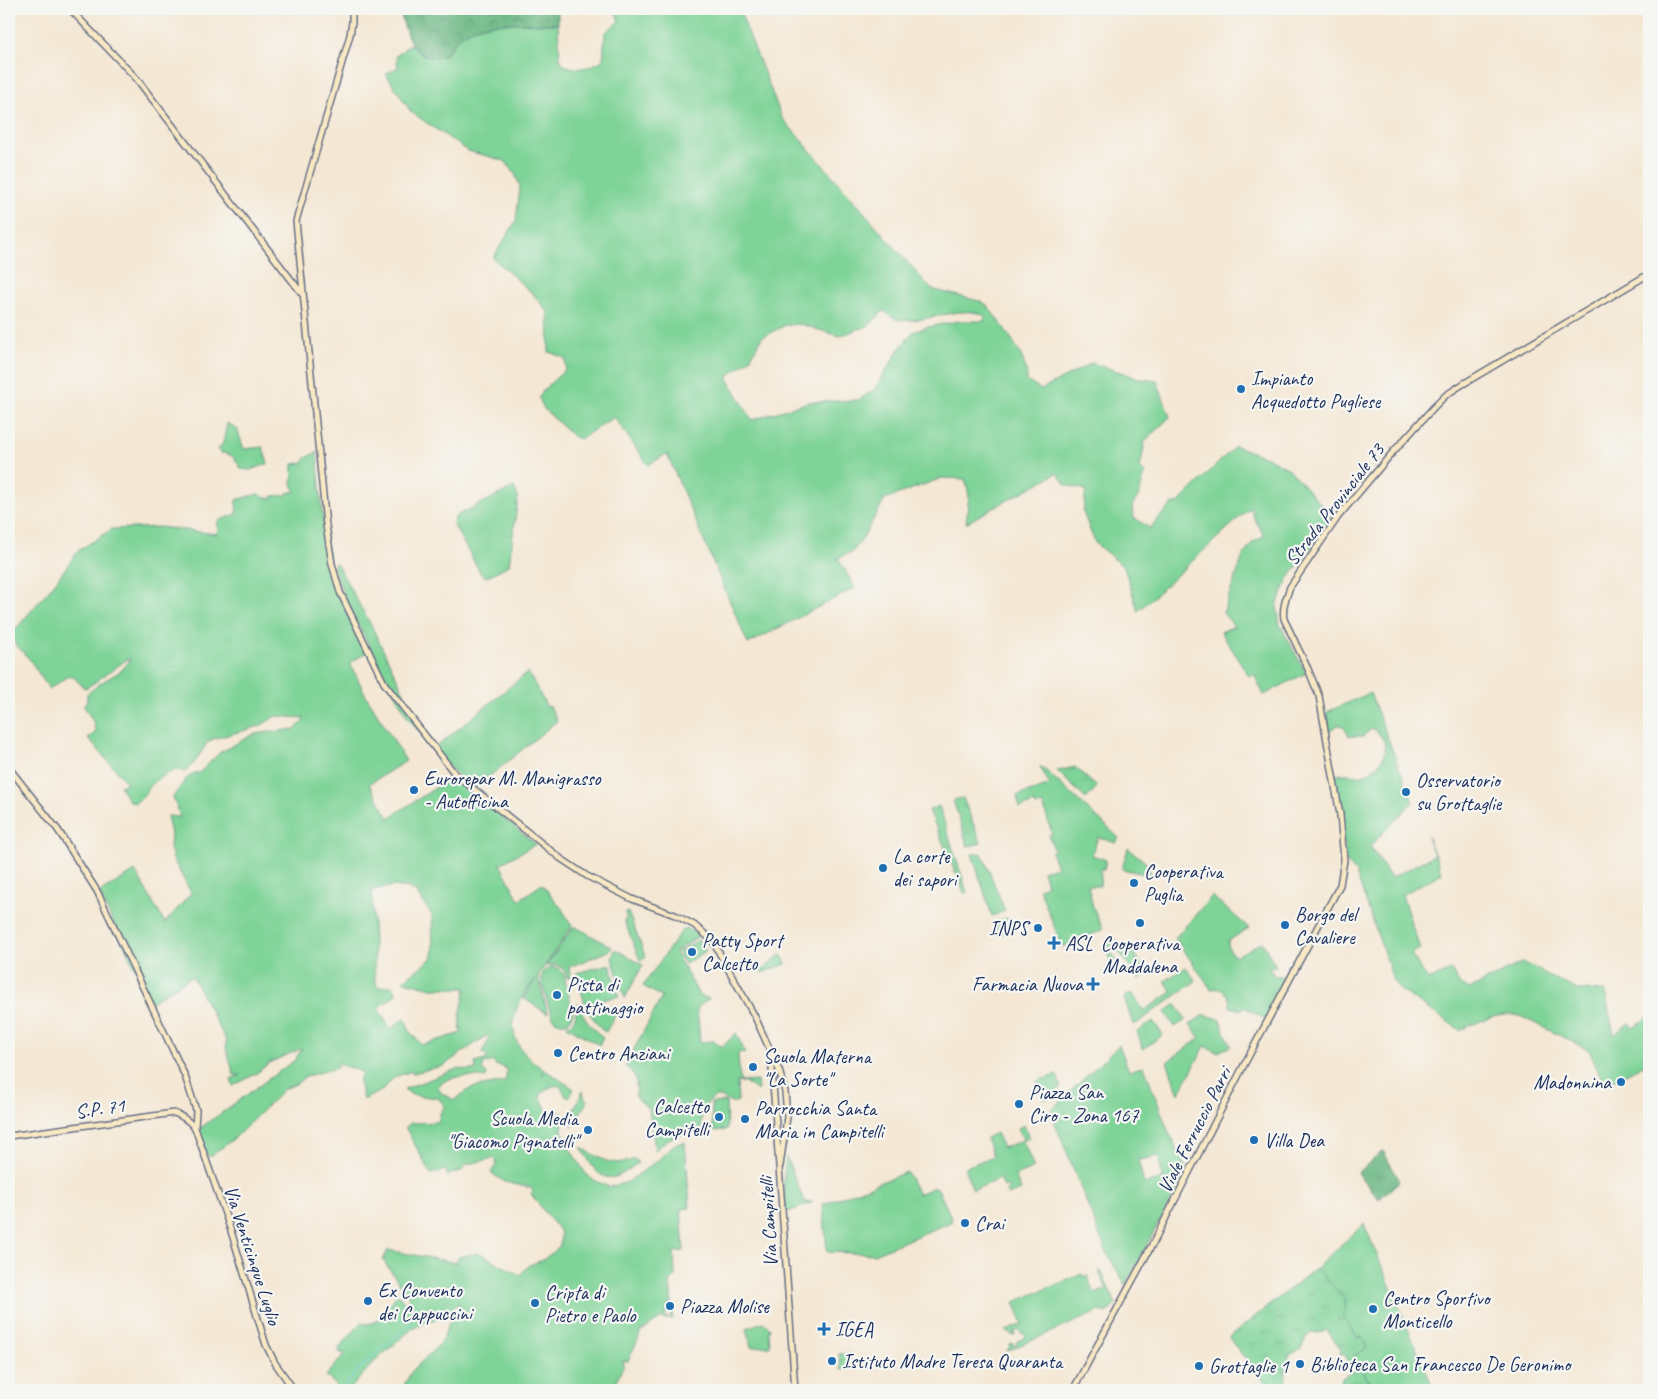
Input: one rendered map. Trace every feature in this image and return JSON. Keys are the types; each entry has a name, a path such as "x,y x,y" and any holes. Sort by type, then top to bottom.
{"street":[{"path":"70,9 136,78 304,296"},
{"path":"352,9 350,35 296,221 326,525 332,564 346,605 384,683 455,774 560,858 601,884 694,925 712,940 755,1017 782,1081 786,1104 784,1143 780,1166"},
{"name":"Strada Provinciale 73","path":"1289,981 1336,895 1344,866 1340,815 1319,696 1284,619 1285,598 1290,586 1338,517 1393,452 1446,395 1649,274"},
{"name":"Via Venticinque Luglio","path":"9,768 58,830 97,890 185,1076 196,1110 194,1126 231,1231 266,1345 275,1363 294,1390"},
{"name":"Viale Ferruccio Parri","path":"1073,1390 1289,981"},
{"name":"Via Campitelli","path":"771,1052 795,1390"},
{"name":"S.P. 71","path":"9,1136 174,1113 184,1117 194,1126"}],"green space":[{"path":"399,9 558,9 558,24 508,23 483,26 472,29 462,35 444,56 433,57 417,51 412,44 404,27"},
{"path":"614,9 739,9 782,118 931,289 979,301 987,305 1019,351 1026,371 1027,381 1041,390 1092,363 1142,379 1157,381 1170,417 1145,441 1140,468 1145,473 1139,495 1132,506 1133,517 1151,529 1151,526 1172,504 1177,504 1235,446 1269,458 1289,469 1331,516 1330,522 1288,579 1277,605 1280,625 1306,673 1264,695 1254,674 1249,676 1221,632 1234,626 1223,613 1243,556 1253,542 1264,536 1251,512 1255,509 1249,509 1138,611 1124,567 1096,544 1091,533 1083,512 1086,490 1066,485 1057,473 966,523 969,495 965,479 942,478 885,499 861,541 852,552 838,558 855,588 748,644 667,454 648,465 614,417 580,439 574,437 544,409 539,398 543,390 566,369 565,358 549,352 548,312 533,294 493,258 516,221 520,186 515,174 505,161 468,151 411,112 386,74 398,67 396,56 410,44 421,54 444,56 459,37 472,29 508,23 558,24 560,59 564,65 584,68 603,60 605,33 619,21","holes":["884,311 893,317 904,320 964,312 975,312 985,316 984,321 959,321 927,327 913,332 900,348 874,390 858,400 809,402 752,420 727,377 750,359 762,337 786,325 800,324 839,336 868,326"]},
{"path":"227,423 237,429 244,449 263,447 268,464 250,470 241,469 236,460 231,456 221,453 218,449 223,443"},
{"path":"317,452 324,526 332,571 342,603 367,652 350,663 365,694 406,761 369,784 389,818 452,777 536,844 500,864 519,900 542,884 562,909 572,926 538,976 548,1014 523,998 537,977 521,999 514,1021 516,1040 520,1048 544,1070 542,1075 545,1070 574,1089 569,1097 566,1096 560,1086 548,1088 543,1092 540,1097 548,1113 563,1113 562,1131 565,1137 563,1138 588,1177 609,1187 628,1182 658,1160 673,1145 685,1142 690,1208 681,1209 684,1251 674,1252 675,1277 670,1282 673,1319 669,1319 671,1317 669,1303 665,1317 668,1319 662,1318 642,1331 628,1361 623,1361 624,1365 612,1389 401,1390 412,1371 441,1343 452,1315 458,1310 460,1303 439,1317 413,1328 374,1362 349,1390 334,1390 337,1386 326,1376 345,1354 339,1352 340,1347 361,1323 369,1324 378,1320 386,1311 384,1308 398,1294 404,1303 410,1300 407,1293 410,1291 409,1289 405,1291 383,1260 388,1250 456,1263 458,1257 479,1253 520,1275 529,1265 543,1260 560,1246 561,1233 531,1194 533,1191 531,1188 505,1182 491,1173 496,1165 494,1158 464,1165 464,1170 447,1175 446,1170 431,1174 405,1127 411,1123 439,1122 439,1115 445,1106 438,1098 412,1095 404,1089 457,1069 476,1070 475,1063 487,1059 487,1055 482,1053 489,1039 486,1036 443,1066 413,1073 412,1071 394,1077 383,1090 363,1100 359,1081 362,1072 336,1063 337,1068 306,1076 296,1084 284,1089 237,1136 211,1156 207,1156 199,1129 295,1060 302,1048 269,1063 257,1073 233,1086 231,1079 241,1075 234,1075 226,1048 226,1040 192,976 151,1002 99,893 135,871 165,923 191,893 173,859 170,848 171,834 167,816 180,817 173,797 186,779 194,773 199,773 219,753 254,734 295,729 302,723 304,718 276,716 260,726 213,739 207,743 195,762 184,772 178,769 161,777 135,803 128,800 120,786 127,783 88,738 96,732 93,721 83,705 87,702 87,694 102,682 121,671 130,660 129,658 88,687 84,688 73,676 69,676 49,689 30,660 9,637 53,585 78,551 112,529 159,527 217,534 218,521 237,514 236,500 258,494 265,498 273,498 273,496 287,495 287,493 296,491 292,485 293,464 303,463 306,458","holes":["394,886 409,888 416,892 432,915 433,957 403,981 432,988 466,988 460,1016 461,1033 422,1045 410,1032 405,1018 390,1029 378,1008 397,994 392,986 378,987 375,981 372,890","493,1061 495,1065 504,1067 507,1071 505,1082 471,1088 454,1100 441,1093 438,1087 447,1080 467,1077 486,1078 487,1074 482,1070 484,1064"]},
{"path":"514,487 518,497 509,565 486,577 481,574 453,524 456,516"},
{"path":"336,563 372,627 415,715 436,747 528,672 547,707 550,706 557,721 474,789 441,760 408,718 348,607 333,566"},
{"path":"1370,693 1413,802 1370,846 1391,878 1434,855 1427,836 1442,873 1402,895 1420,949 1411,954 1428,980 1451,970 1460,985 1470,989 1523,962 1577,990 1605,991 1614,1035 1629,1023 1633,1028 1649,1017 1649,1062 1604,1085 1589,1050 1520,1016 1497,1016 1460,1030 1401,991 1394,982 1356,873 1346,861 1335,775 1362,775 1372,771 1383,758 1384,742 1375,729 1371,729 1363,736 1349,736 1343,726 1338,725 1327,732 1327,712"},
{"path":"1040,767 1119,838 1116,843 1098,837 1092,855 1106,860 1104,869 1101,869 1100,886 1088,886 1093,907 1103,930 1062,947 1039,888 1047,885 1043,871 1057,867 1051,852 1054,850 1049,835 1052,834 1043,804 1036,806 1034,803 1020,808 1017,796 1050,785"},
{"path":"1075,767 1097,787 1086,799 1057,771"},
{"path":"963,798 981,843 968,847 953,800"},
{"path":"939,806 967,892 964,893 929,810"},
{"path":"1128,848 1151,867 1150,875 1122,869"},
{"path":"982,853 1005,911 992,916 972,854"},
{"path":"1212,896 1249,928 1228,941 1232,954 1236,956 1262,942 1276,966 1269,967 1274,976 1282,976 1285,982 1267,1020 1244,1007 1241,1010 1230,1007 1229,999 1225,993 1219,989 1211,989 1175,938"},
{"path":"628,912 646,958 640,960 624,920 627,919 625,913"},
{"path":"1007,918 1014,928 1013,930 998,935 993,923"},
{"path":"574,926 612,947 609,951 569,967 571,977 567,978 560,966 546,966"},
{"path":"687,928 699,936 675,952 699,995 709,999 697,1008 700,1042 714,1041 718,1045 723,1046 736,1033 745,1052 738,1053 740,1082 757,1081 758,1091 746,1083 737,1082 738,1101 731,1103 721,1097 715,1097 702,1108 701,1132 676,1136 655,1150 649,1110 635,1096 637,1087 635,1079 625,1066 662,997 643,986 682,930"},
{"path":"1115,939 1124,950 1133,946 1137,951 1134,953 1148,974 1139,980 1114,944 1108,948 1118,962 1112,966 1104,945"},
{"name":"Patty Sport Calcetto","path":"699,940 706,951 685,964 678,952"},
{"path":"615,949 643,965 625,998 612,958"},
{"path":"781,954 786,964 762,973 762,971"},
{"path":"610,964 619,996 585,1004 576,973"},
{"name":"Pista di pattinaggio","path":"550,967 558,968 564,975 573,1013 568,1023 555,1021 546,998 542,975"},
{"path":"1186,967 1196,981 1136,1024 1133,1024 1124,998 1132,993 1144,1011 1172,992 1165,981"},
{"path":"579,1004 588,1022 603,1037 599,1045 567,1026 574,1020 576,1014 575,1005"},
{"path":"1176,1004 1186,1020 1175,1027 1165,1012"},
{"path":"606,1005 618,1010 606,1032 602,1030 587,1010"},
{"path":"1204,1015 1220,1020 1231,1046 1218,1052 1205,1046 1179,1094 1167,1062 1200,1038 1190,1024"},
{"path":"1153,1021 1163,1035 1143,1049 1137,1032"},
{"path":"1119,1045 1129,1071 1144,1066 1167,1128 1187,1171 1125,1285 1106,1251 1050,1111","holes":["1158,1156 1163,1179 1144,1184 1138,1159"]},
{"path":"1057,1075 1061,1087 1047,1099 1043,1099 1037,1081"},
{"path":"583,1091 584,1097 588,1100 572,1127 572,1113"},
{"name":"Calcetto Campitelli","path":"726,1102 727,1130 713,1131 711,1103"},
{"path":"1024,1125 1029,1138 1023,1141 1034,1168 1015,1176 1021,1190 1008,1195 1006,1191 1008,1189 1007,1186 1004,1187 1000,1179 973,1190 964,1168 993,1156 986,1138 996,1133 1003,1148 1023,1140 1018,1128"},
{"path":"581,1147 606,1161 619,1163 635,1159 638,1163 618,1176 605,1177 591,1164"},
{"path":"1383,1151 1400,1181 1379,1199 1357,1173"},
{"path":"786,1157 804,1201 813,1202 788,1212 786,1211 783,1184"},
{"path":"907,1172 918,1194 934,1187 938,1189 952,1219 951,1222 874,1254 827,1252 823,1204"},
{"name":"Centro Sportivo Monticello","path":"1364,1224 1434,1390 1374,1390 1354,1356 1361,1336 1358,1338 1344,1319 1346,1300 1316,1268"},
{"path":"1316,1268 1346,1300 1344,1319 1358,1338 1362,1336 1367,1348 1354,1356 1374,1390 1340,1390 1343,1388 1340,1384 1342,1378 1355,1370 1343,1353 1340,1355 1341,1350 1327,1330 1319,1333 1311,1332 1300,1350 1288,1356 1291,1361 1286,1371 1284,1390 1271,1390 1231,1341 1230,1337 1233,1334"},
{"path":"1101,1271 1116,1304 1111,1309 1107,1312 1100,1311 1007,1351 1011,1344 1017,1345 1016,1342 1026,1336 1019,1330 1014,1332 1015,1335 1013,1336 1006,1331 1023,1324 1014,1302 1082,1274 1084,1277 1087,1275 1093,1291 1097,1293 1107,1289 1099,1272"},
{"path":"763,1322 770,1328 770,1346 751,1347 747,1328"},
{"path":"839,1354 850,1354 851,1369 841,1370"}],"waterway":[{"path":"341,1390 361,1367 414,1321"}],"place":[{"name":"Impianto Acquedotto Pugliese","path":"1241,389"},
{"name":"Eurorepar M. Manigrasso - Autofficina","path":"414,790"},
{"name":"Osservatorio su Grottaglie","path":"1406,792"},
{"name":"La corte dei sapori","path":"883,868"},
{"name":"Cooperativa Puglia","path":"1134,883"},
{"name":"Cooperativa Maddalena","path":"1140,923"},
{"name":"Borgo del Cavaliere","path":"1285,925"},
{"name":"INPS","path":"1038,928"},
{"name":"ASL","path":"1054,943"},
{"name":"Patty Sport Calcetto","path":"692,952"},
{"name":"Farmacia Nuova","path":"1093,984"},
{"name":"Pista di pattinaggio","path":"557,995"},
{"name":"Centro Anziani","path":"558,1053"},
{"name":"Scuola Materna \"La Sorte\"","path":"753,1067"},
{"name":"Madonnina","path":"1621,1082"},
{"name":"Piazza San Ciro - Zona 167","path":"1019,1104"},
{"name":"Calcetto Campitelli","path":"719,1117"},
{"name":"Parrocchia Santa Maria in Campitelli","path":"745,1119"},
{"name":"Scuola Media \"Giacomo Pignatelli\"","path":"588,1130"},
{"name":"Villa Dea","path":"1254,1140"},
{"name":"Crai","path":"965,1223"},
{"name":"Ex Convento dei Cappuccini","path":"368,1301"},
{"name":"Cripta di Pietro e Paolo","path":"535,1303"},
{"name":"Piazza Molise","path":"670,1306"},
{"name":"Centro Sportivo Monticello","path":"1373,1309"},
{"name":"IGEA","path":"824,1329"},
{"name":"Istituto Madre Teresa Quaranta","path":"832,1361"},
{"name":"Biblioteca San Francesco De Geronimo","path":"1300,1364"},
{"name":"Grottaglie 1","path":"1199,1366"}]}
